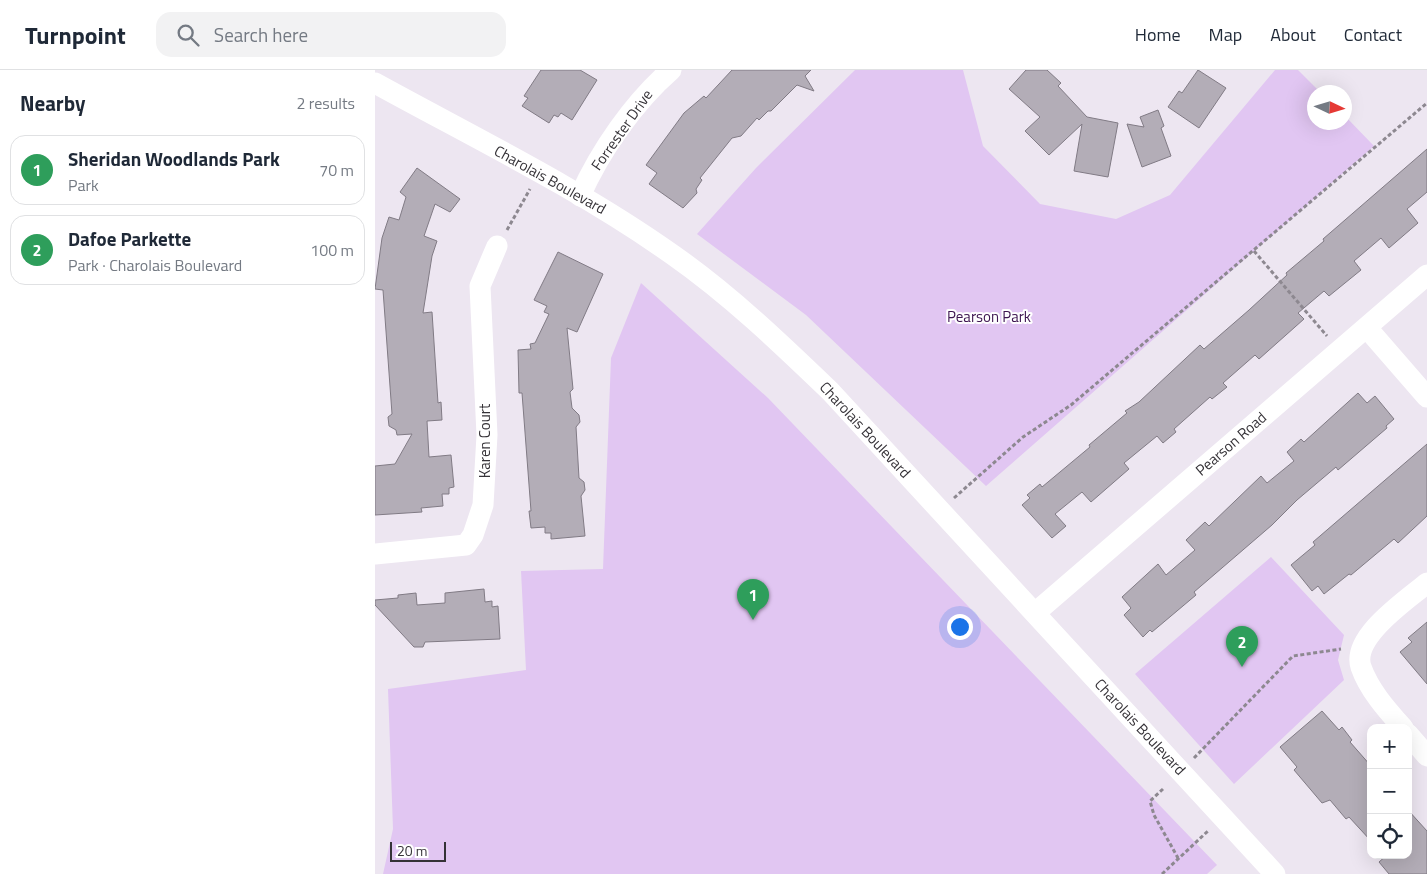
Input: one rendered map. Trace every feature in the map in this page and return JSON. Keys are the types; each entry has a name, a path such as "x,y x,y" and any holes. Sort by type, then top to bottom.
{"street":[{"name":"Forrester Drive","path":"580,196 622,124 651,88 671,70"},
{"name":"Charolais Boulevard","path":"375,83 606,210 674,255 759,323 830,391 1275,874"},
{"name":"Karen Court","path":"375,554 466,545 473,535 483,505 487,435 480,286 497,246"},
{"name":"Pearson Road","path":"1035,613 1427,275"},
{"path":"1367,328 1427,397"},
{"path":"1399,724 1380,702 1361,666 1362,647 1375,628 1427,583"},
{"path":"1412,739 1427,756"}],"path":[{"path":"940,510 1023,437 1071,405 1427,103"},
{"path":"497,246 539,173"},
{"path":"1254,251 1340,351"},
{"path":"1194,758 1293,656 1362,647"},
{"path":"1163,789 1150,802 1154,815 1178,858"},
{"path":"1162,874 1223,818"}],"green space":[{"name":"Pearson Park","path":"855,70 963,70 983,146 1040,204 1116,219 1170,195 1275,70 1298,70 1313,85 1307,85 1307,130 1352,130 1352,123 1374,146 986,486 806,315 697,234 756,168"},
{"path":"641,283 768,398 1217,865 1207,874 383,874 393,829 388,689 526,670 521,571 603,569 611,358"},
{"path":"1271,557 1344,635 1338,660 1344,680 1234,784 1135,674"}],"building":[{"path":"541,70 580,70 597,80 572,120 561,113 558,117 554,115 549,123 522,106 528,98 524,96"},
{"path":"732,70 811,70 805,76 814,91 797,85 771,111 768,111 759,120 757,118 741,136 732,138 700,178 702,180 696,189 697,193 683,208 649,184 657,173 646,165 684,113 704,96 706,98"},
{"path":"1026,70 1047,70 1061,83 1058,86 1087,117 1118,123 1108,177 1074,171 1082,124 1049,155 1025,131 1040,117 1009,89"},
{"path":"1198,70 1226,88 1199,128 1168,107 1179,91 1182,93"},
{"path":"1158,110 1164,126 1161,128 1171,156 1142,167 1127,124 1144,127 1140,117"},
{"path":"1427,149 1427,192 1407,209 1418,223 1389,248 1381,238 1354,261 1361,270 1329,296 1324,291 1298,313 1304,319 1259,359 1255,355 1223,383 1227,387 1212,399 1210,397 1174,429 1176,432 1163,443 1157,436 1124,463 1129,469 1091,502 1082,492 1055,514 1066,526 1052,538 1022,505 1030,498 1027,495 1040,484 1042,487 1090,447 1089,445 1127,413 1125,411 1139,402 1200,345 1204,349 1287,275 1286,273 1324,241 1323,239"},
{"path":"417,168 460,199 450,212 435,204 424,236 437,241 432,256 423,313 432,312 438,403 441,402 442,420 427,421 429,457 451,455 454,487 449,488 449,494 442,494 443,506 421,508 422,512 375,515 375,466 395,464 412,434 397,435 396,430 389,426 388,417 392,414 383,290 375,289 382,238 389,217 399,220 406,197 400,192"},
{"path":"558,252 603,274 577,332 567,328 573,389 570,392 572,408 579,415 580,422 576,427 579,478 584,482 585,490 581,496 585,536 551,539 551,533 545,533 545,527 531,528 522,393 519,393 518,350 531,349 530,344 535,343 549,314 544,312 547,306 534,300"},
{"path":"1358,393 1367,403 1375,396 1394,419 1386,426 1387,428 1338,470 1336,467 1297,500 1272,525 1194,592 1196,595 1152,632 1150,630 1143,637 1124,615 1131,608 1122,597 1158,564 1166,575 1195,550 1186,540 1205,522 1209,526 1261,476 1267,483 1294,461 1287,452 1301,439 1304,442"},
{"path":"1427,444 1427,516 1398,543 1394,539 1351,575 1349,574 1324,594 1318,586 1312,591 1291,565 1315,545 1313,542"},
{"path":"484,589 485,602 492,601 492,607 498,606 500,639 425,642 423,647 414,647 375,605 375,600 398,598 398,595 416,593 417,605 445,603 445,593"},
{"path":"1427,622 1427,684 1400,652 1412,642 1408,638"},
{"path":"1322,711 1339,730 1342,727 1352,740 1350,742 1367,761 1367,837 1349,817 1346,819 1330,800 1322,803 1294,770 1297,767 1280,747"},
{"path":"1412,814 1427,831 1427,874 1389,874 1379,862 1382,859 1412,859"}],"place":[{"name":"Sheridan Woodlands Park","path":"753,620"},
{"name":"Dafoe Parkette","path":"1242,667"}]}
